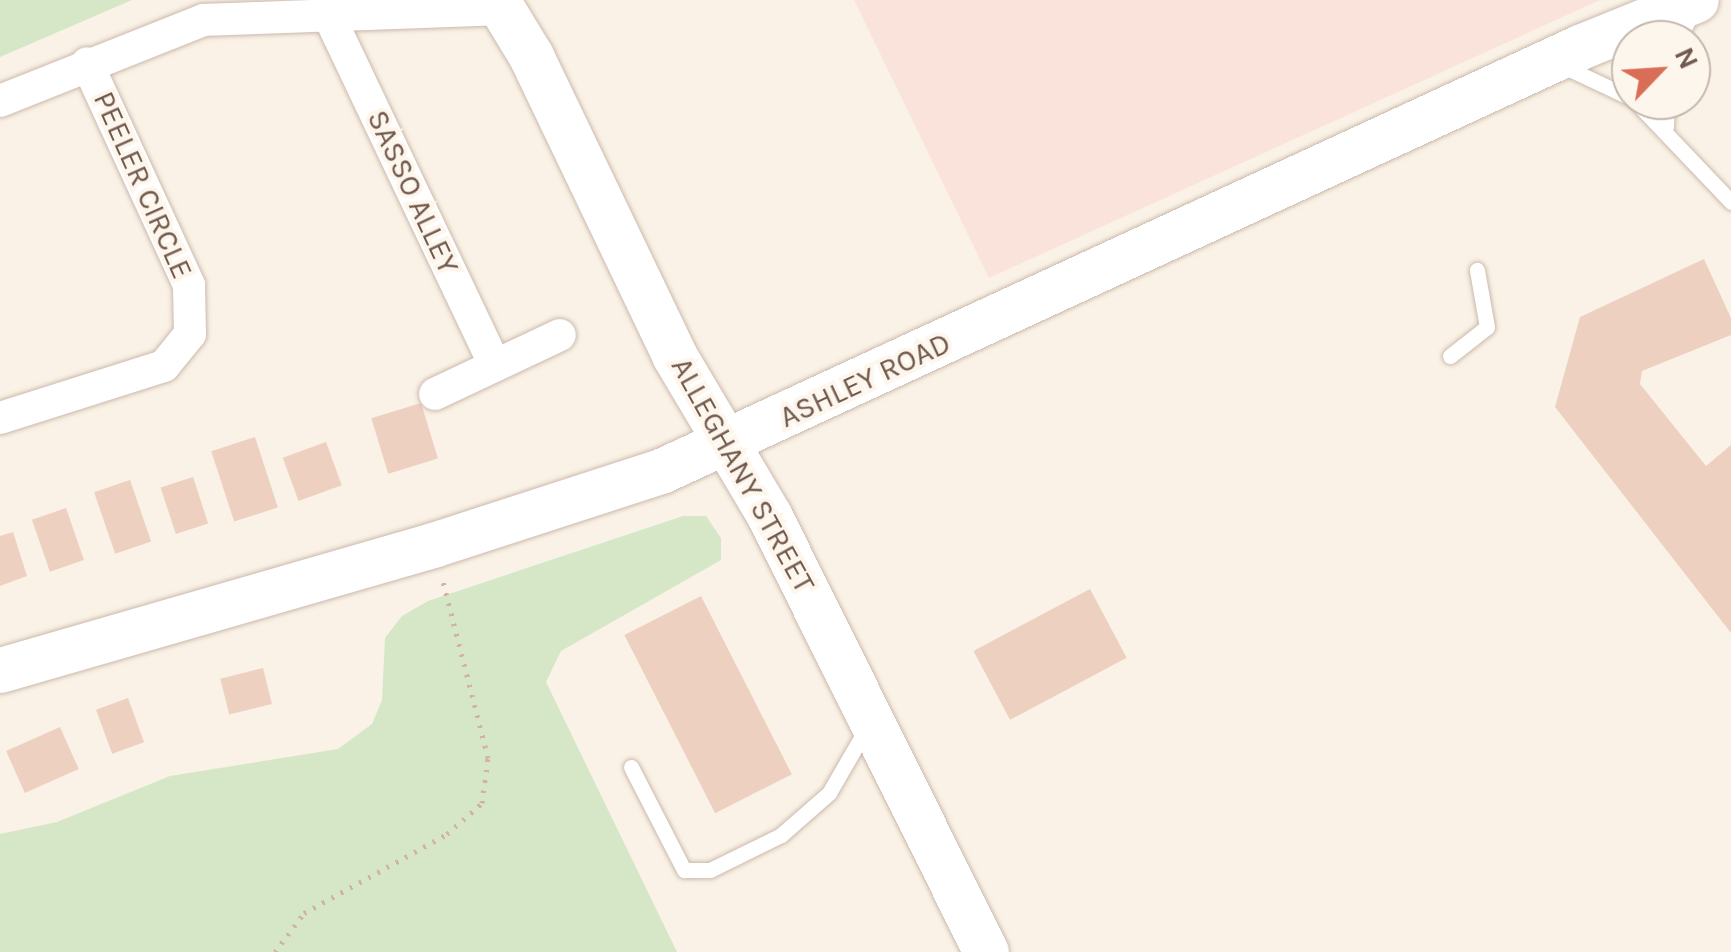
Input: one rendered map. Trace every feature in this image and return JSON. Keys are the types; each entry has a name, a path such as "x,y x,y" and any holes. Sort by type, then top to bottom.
{"street":[{"name":"ASHLEY ROAD","path":"0,670 433,545 728,444 1550,61 1697,0"},
{"path":"0,101 87,63 224,17 331,20 390,6 500,5"},
{"name":"ALLEGHANY STREET","path":"500,5 674,355 728,444 872,716 986,952"},
{"name":"SASSO ALLEY","path":"331,20 496,365"},
{"name":"PEELER CIRCLE","path":"3,411 164,366 185,343 194,314 189,284 87,63"},
{"path":"435,394 560,336"}],"lane":[{"path":"1550,61 1611,85"},
{"path":"1658,120 1731,202"},
{"path":"1666,127 1667,120"},
{"path":"1450,356 1486,327 1477,270"},
{"path":"631,767 684,870 710,870 781,835 829,793 872,716"}],"path":[{"path":"274,952 304,913 448,834 482,803 488,758 433,545"}],"shaded area":[{"path":"854,0 1600,0 989,278"}],"green space":[{"path":"0,0 132,0 0,57"},
{"path":"683,516 706,516 721,538 721,560 561,651 546,682 677,952 0,952 0,834 57,822 170,776 338,749 372,724 382,700 385,638 402,616 428,601"}],"building":[{"path":"1704,259 1731,318 1731,335 1642,371 1640,384 1706,466 1731,445 1731,633 1555,407 1580,317"},
{"path":"421,403 438,458 388,474 371,418"},
{"path":"255,437 278,507 234,522 211,451"},
{"path":"326,442 342,485 299,501 283,458"},
{"path":"193,477 208,524 176,534 161,488"},
{"path":"130,480 151,541 115,554 94,492"},
{"path":"66,508 84,560 50,572 32,520"},
{"path":"13,532 27,576 0,586 0,536"},
{"path":"1090,589 1127,658 1010,720 973,651"},
{"path":"701,596 792,774 715,813 624,635"},
{"path":"263,668 272,704 229,715 220,679"},
{"path":"128,698 144,742 112,754 96,710"},
{"path":"60,727 79,769 25,793 6,751"}]}
